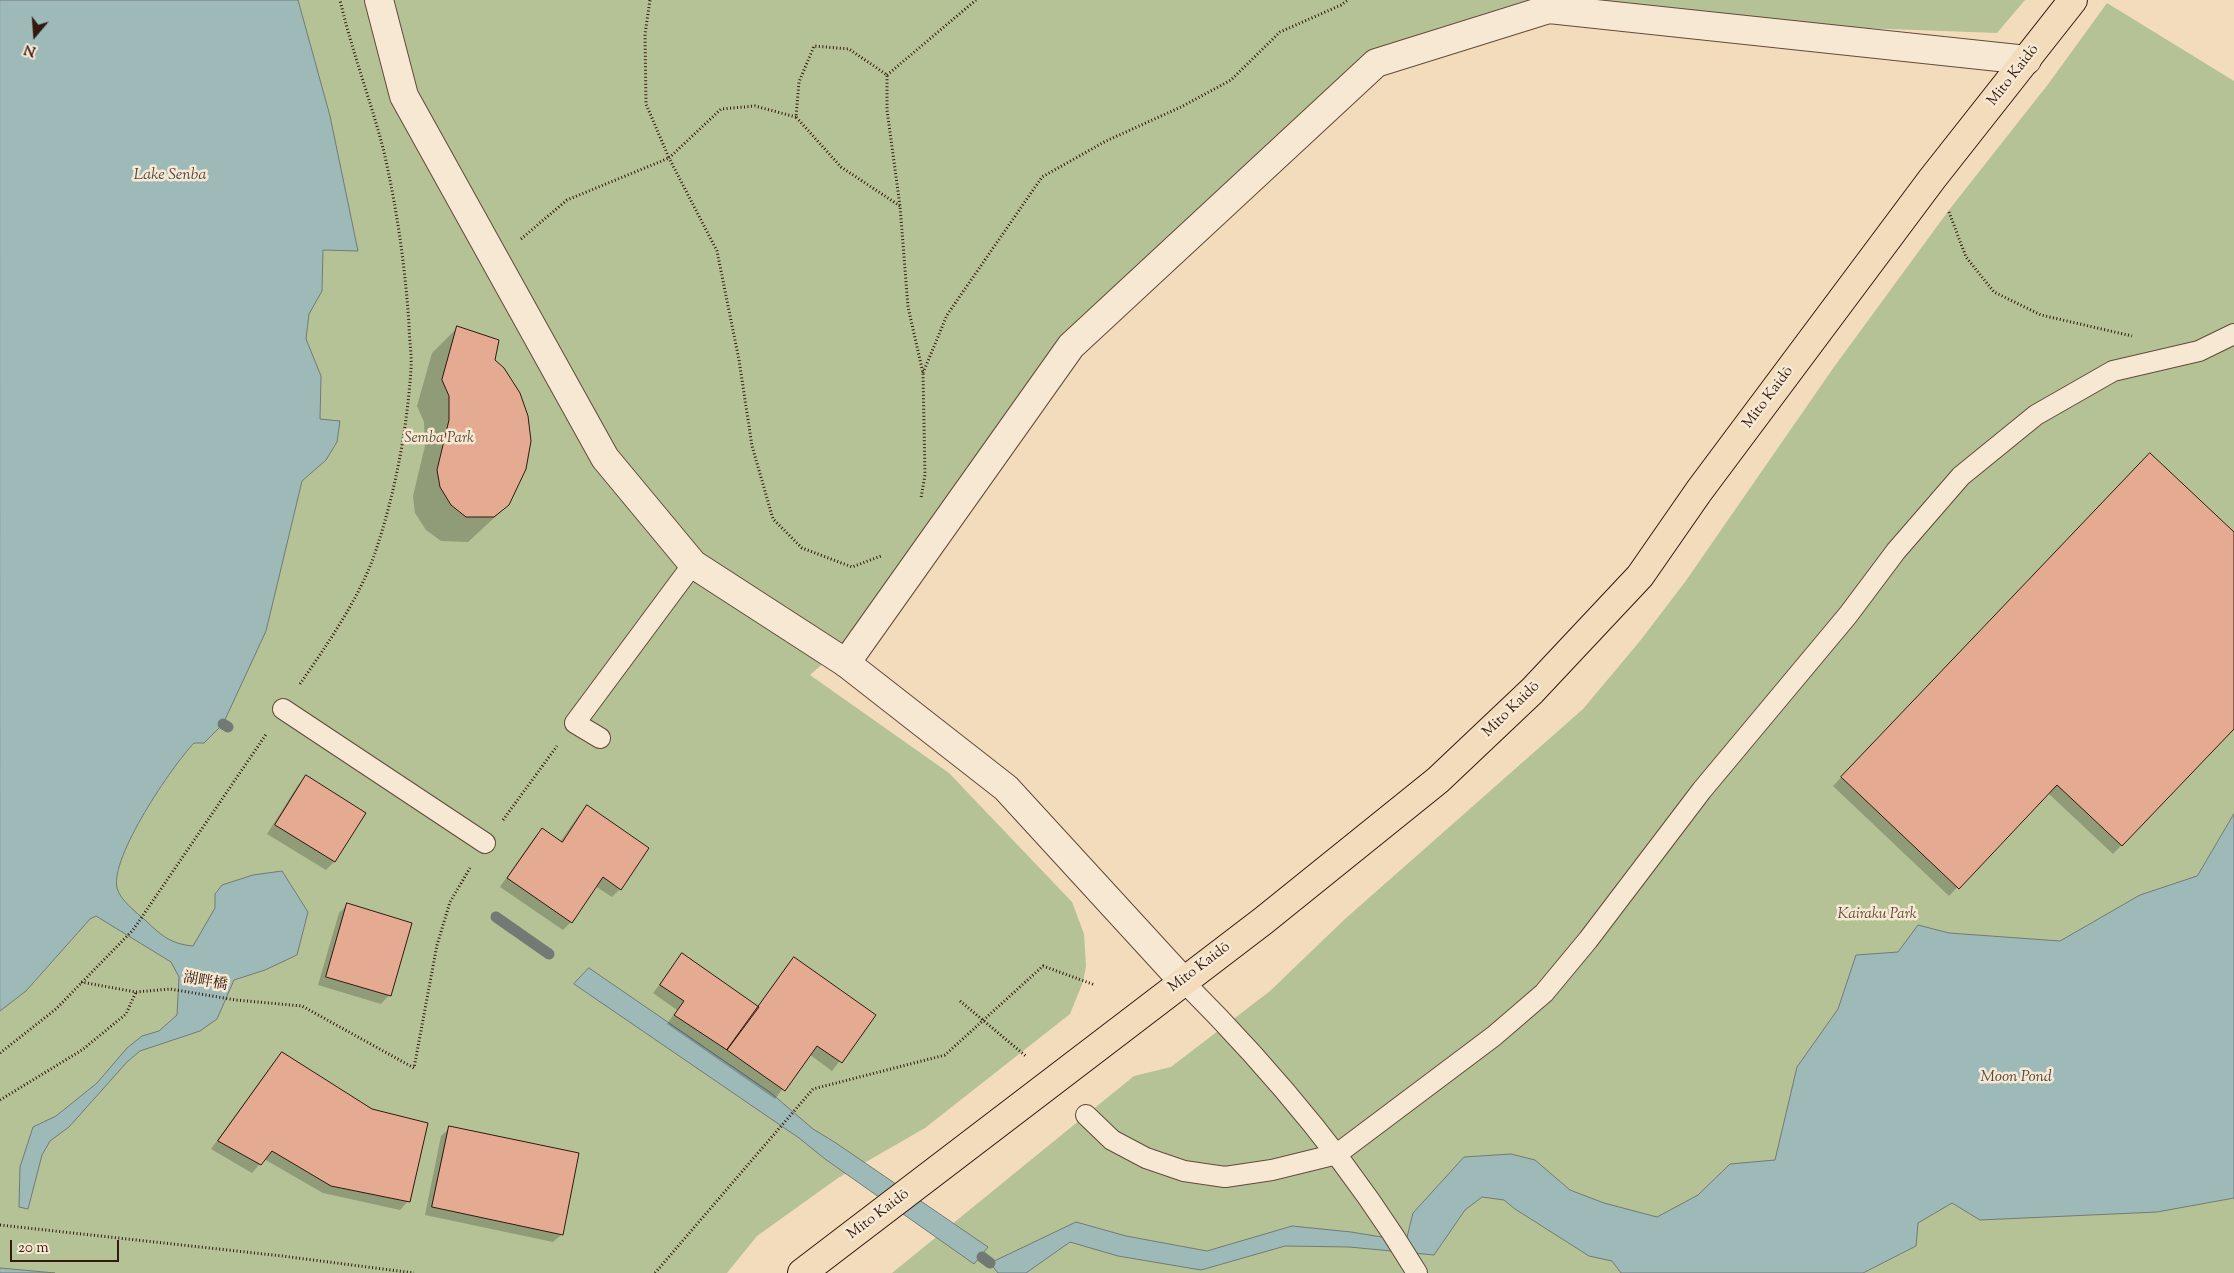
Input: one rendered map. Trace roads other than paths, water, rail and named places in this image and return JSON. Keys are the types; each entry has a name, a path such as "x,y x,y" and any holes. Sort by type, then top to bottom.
{"main road":[{"name":"Mito Kaidō","path":"802,1273 1263,921 1438,780 1532,692 1593,629 1640,576 1699,491 1932,179 2073,0"}],"street":[{"path":"379,0 404,96 605,458 693,564 846,663 1006,788 1182,981"},
{"path":"846,663 1071,346 1376,63 1549,9 2027,60"}],"lane":[{"path":"1086,1115 1112,1140 1146,1158 1184,1171 1225,1177 1272,1170 1336,1154 1494,1036 1544,993 1588,940 1702,790 1765,717 1896,551 1961,476 2036,415 2113,371 2199,351 2234,334"},
{"path":"600,738 575,723 693,564"},
{"path":"283,709 486,843"},
{"path":"1182,981 1230,1028 1336,1154 1390,1229 1417,1273"}],"water":[{"name":"Lake Senba","path":"0,0 298,0 330,116 358,251 323,250 322,291 309,314 306,339 321,376 320,419 340,421 337,442 326,460 302,481 266,631 223,724 204,743 194,743 172,771 132,835 117,874 117,888 121,897 129,906 166,938 193,946 215,908 215,894 222,885 253,875 282,871 308,912 297,955 265,970 234,980 217,1019 200,1031 140,1051 127,1062 69,1127 50,1141 42,1155 28,1209 19,1207 20,1167 33,1127 56,1116 97,1083 127,1048 142,1036 159,1031 177,1015 179,977 171,962 96,916 90,919 26,991 0,1011"},
{"name":"Moon Pond","path":"2234,814 2234,1198 2157,1212 1980,1220 1952,1203 1918,1223 1916,1246 1863,1273 1621,1273 1612,1261 1589,1256 1504,1200 1482,1197 1465,1210 1434,1255 1349,1247 1285,1246 1201,1270 1118,1256 1070,1242 1026,1273 998,1273 990,1263 1076,1222 1126,1236 1207,1251 1292,1226 1351,1232 1406,1241 1413,1213 1464,1157 1511,1154 1535,1160 1570,1190 1604,1203 1657,1217 1698,1195 1730,1164 1775,1160 1797,1067 1838,1009 1856,955 1898,952 1918,925 1949,933 2060,941 2140,895 2197,876"},
{"path":"589,968 771,1093 813,1129 988,1247 974,1264 825,1159 799,1138 574,984"},
{"path":"0,1268 55,1273 0,1273"}],"waterway":[{"path":"223,724 228,727"},
{"path":"496,917 549,954"},
{"path":"982,1257 990,1263"}],"park label":[{"name":"Semba Park","path":"439,439"},
{"name":"Kairaku Park","path":"1877,915"}]}
